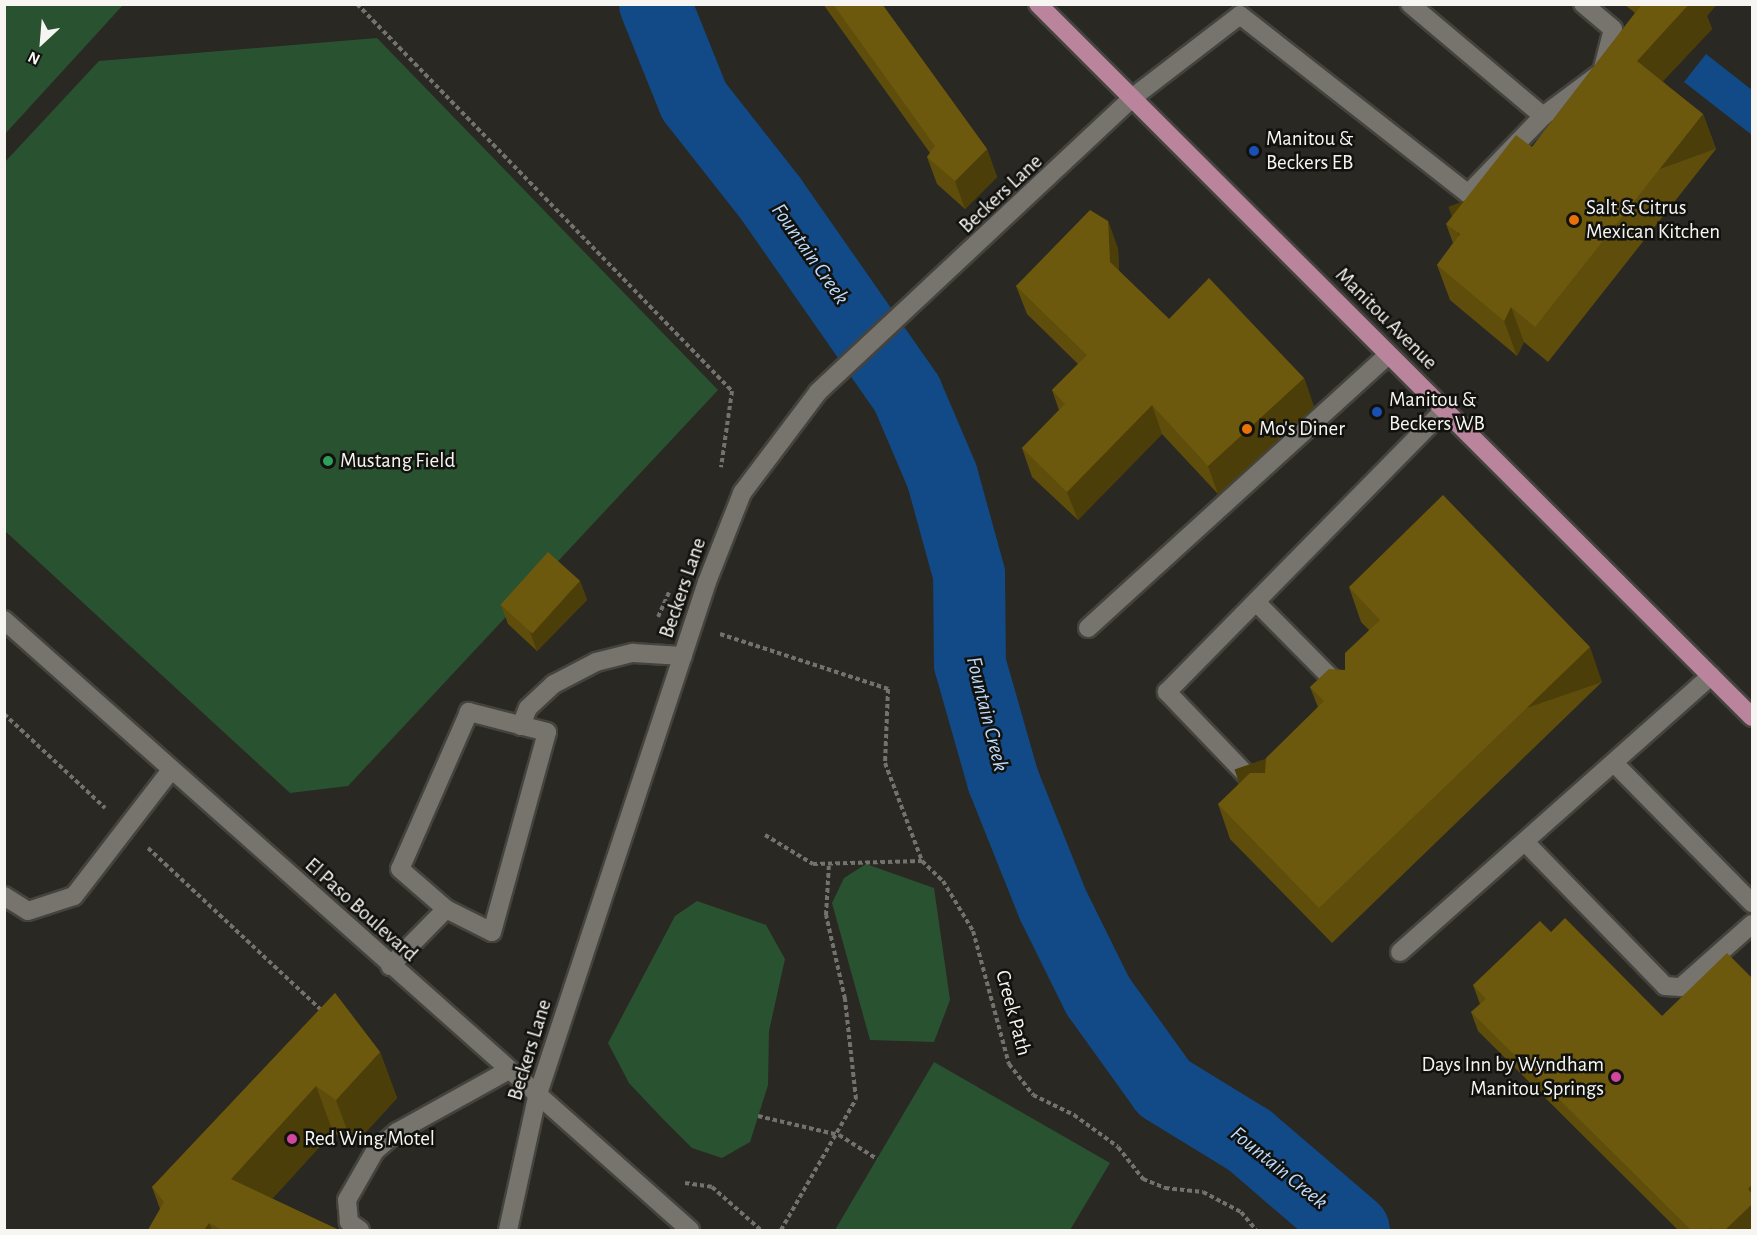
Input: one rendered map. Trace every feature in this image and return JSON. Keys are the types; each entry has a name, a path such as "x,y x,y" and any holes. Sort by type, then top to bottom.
{"main road":[{"name":"Manitou Avenue","path":"1038,4 1752,717"}],"street":[{"path":"1410,4 1544,116"},
{"path":"1235,10 1468,194 1544,116 1602,72 1613,29 1583,4"},
{"name":"Beckers Lane","path":"508,1230 537,1097 683,656 742,493 818,392 918,301 1132,98 1235,10"},
{"path":"1088,628 1388,355"},
{"path":"1270,800 1167,692 1444,410"},
{"path":"1256,602 1350,696"},
{"name":"El Paso Boulevard","path":"4,620 507,1071 690,1230"},
{"path":"521,726 528,708 554,684 596,662 633,653 683,656"},
{"path":"1400,952 1711,675"},
{"path":"469,712 547,732 492,932 447,909 400,869 469,712"},
{"path":"1614,763 1752,903"},
{"path":"4,896 28,910 74,896 171,770"},
{"path":"1525,842 1665,986 1681,987 1752,924"},
{"path":"390,966 447,909"},
{"path":"360,1230 349,1222 347,1200 375,1151 397,1132 507,1071"}],"path":[{"path":"357,4 732,392 718,476"},
{"path":"658,617 672,585"},
{"name":"Creek Path","path":"708,632 888,689 885,763 922,861 943,881 973,931 1009,1064 1033,1095 1074,1114 1118,1147 1143,1179 1165,1188 1203,1192 1241,1212 1256,1230"},
{"path":"4,714 325,1014"},
{"path":"765,835 813,864 922,861"},
{"path":"781,1230 839,1135 856,1099 847,1009 826,915 829,862"},
{"path":"758,1116 839,1135 877,1159"},
{"path":"664,1208 684,1183 712,1187 760,1230"}],"green space":[{"path":"4,5 123,5 5,134"},
{"name":"Mustang Field","path":"377,38 718,390 348,786 290,793 5,531 4,163 99,61"},
{"path":"866,864 934,888 950,1000 934,1042 870,1040 832,903 844,878"},
{"path":"697,901 766,925 785,959 769,1031 768,1085 750,1142 722,1158 692,1148 662,1118 629,1083 608,1043 675,916"},
{"path":"934,1062 1110,1163 1070,1230 835,1230"}],"water":[{"path":"1706,54 1752,90 1752,135 1684,82"}],"building":[{"path":"833,4 882,4 987,149 955,181 927,157 935,146"},
{"name":"Salt & Citrus Mexican Kitchen","path":"1642,4 1689,4 1637,61 1703,114 1535,327 1511,307 1504,321 1437,265 1460,234 1446,224 1516,135 1532,147"},
{"path":"1090,210 1108,221 1110,262 1169,319 1209,278 1304,378 1208,466 1152,405 1067,492 1022,448 1065,404 1052,390 1087,355 1016,286"},
{"path":"1443,495 1590,647 1319,908 1218,804 1250,773 1265,773 1266,758 1324,701 1310,687 1329,669 1345,670 1345,653 1380,620 1349,587"},
{"path":"548,552 580,581 532,634 500,605"},
{"name":"Days Inn by Wyndham Manitou Springs","path":"1565,918 1662,1016 1727,953 1752,978 1752,1184 1748,1189 1752,1194 1752,1204 1725,1230 1711,1228 1691,1230 1471,1012 1486,999 1473,985 1540,921 1551,932"},
{"path":"335,993 380,1052 336,1100 316,1086 231,1179 339,1230 222,1230 209,1223 204,1230 148,1230 164,1202 152,1187"}],"waterway":[{"name":"Fountain Creek","path":"655,4 694,101 771,199 907,394 942,476 969,574 970,664 1003,780 1053,905 1098,996 1164,1088 1249,1140 1354,1230"}],"place":[{"name":"Manitou & Beckers EB","path":"1254,151"},
{"name":"Salt & Citrus Mexican Kitchen","path":"1574,220"},
{"name":"Manitou & Beckers WB","path":"1377,412"},
{"name":"Mo's Diner","path":"1247,429"},
{"name":"Mustang Field","path":"328,461"},
{"name":"Days Inn by Wyndham Manitou Springs","path":"1616,1077"},
{"name":"Red Wing Motel","path":"292,1139"}]}
